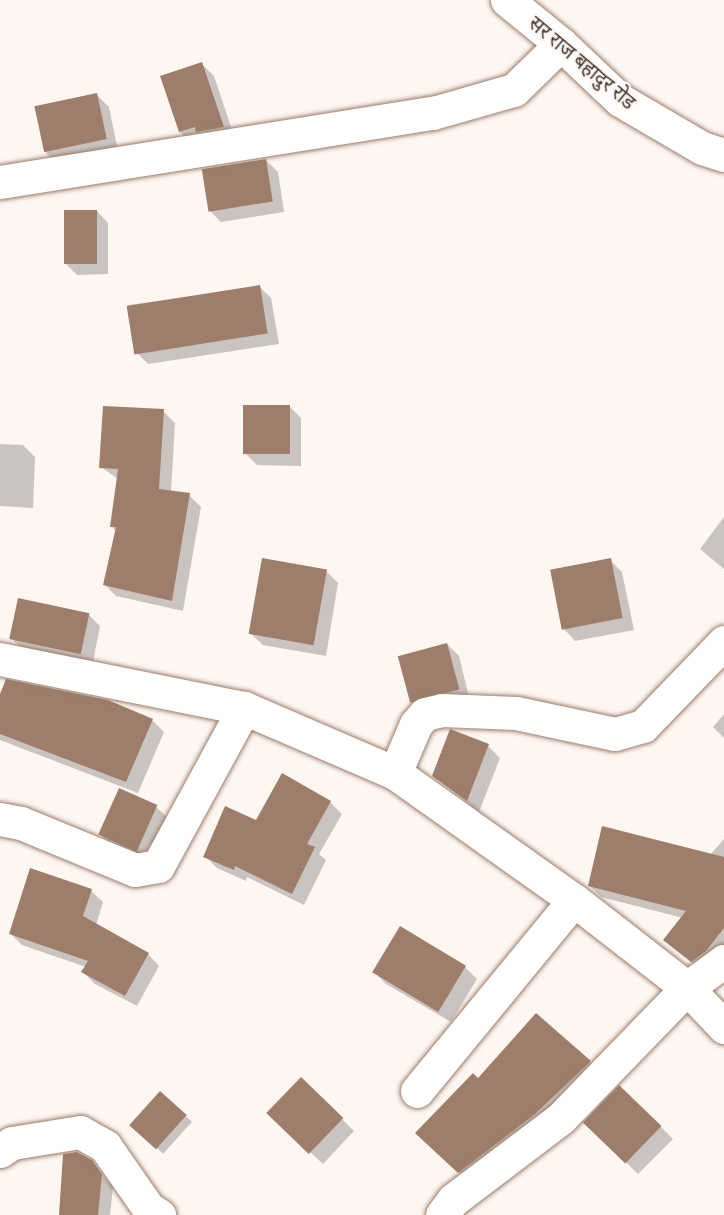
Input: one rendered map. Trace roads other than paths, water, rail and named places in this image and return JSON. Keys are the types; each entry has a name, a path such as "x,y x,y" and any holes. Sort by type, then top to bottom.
{"street":[{"name":"सर राज बहादुर रोड","path":"507,0 561,44 620,100 702,148 724,156"},
{"path":"0,182 433,113 514,90 561,44"},
{"path":"395,773 416,724 425,714 442,710 516,713 615,734 643,726 724,642"},
{"path":"0,659 244,708 395,773 574,900 687,988 724,1027"},
{"path":"0,819 21,823 135,870 158,866 244,708"},
{"path":"417,1091 574,900"},
{"path":"442,1215 453,1200 561,1118 687,988 724,961"},
{"path":"0,1151 12,1143 80,1132 105,1146 148,1209 159,1215"}]}
